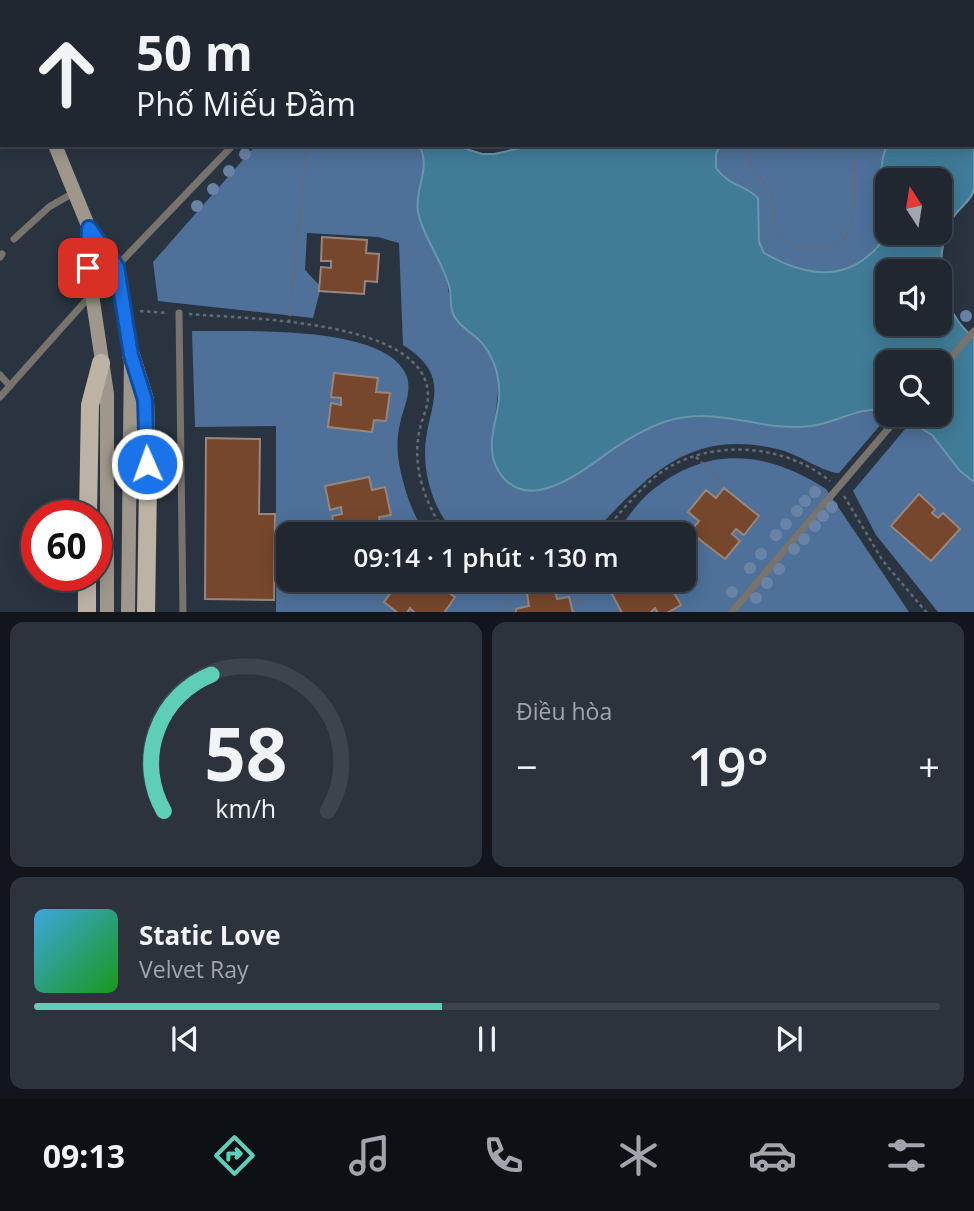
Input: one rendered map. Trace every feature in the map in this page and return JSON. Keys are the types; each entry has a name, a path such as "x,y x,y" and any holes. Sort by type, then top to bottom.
{"main road":[{"path":"131,355 145,400 148,485 146,612"},
{"path":"88,500 90,405 101,363"},
{"path":"87,591 87,612"}],"street":[{"path":"56,147 89,228 118,274 124,309 131,355 128,612"},
{"path":"89,228 92,294 107,394 107,612"},
{"path":"92,294 118,274"}],"lane":[{"path":"118,274 231,147"},
{"path":"14,239 49,207 75,192"},
{"path":"0,397 92,294"},
{"path":"179,313 183,612"},
{"path":"952,357 974,332"},
{"path":"0,375 10,386"},
{"path":"731,612 889,427"}],"path":[{"path":"289,323 307,147"},
{"path":"753,147 748,159 749,167 771,194 776,228 786,242 809,249 835,245 845,238 850,228 854,217 852,170 855,147"},
{"path":"785,147 796,151 813,147"},
{"path":"124,309 289,323 372,337 386,343 411,361 427,387 429,398 418,444 419,476 439,522"},
{"path":"613,522 670,466 719,451 760,450 798,461 836,486 883,561 927,612"},
{"path":"696,457 724,484"},
{"path":"505,612 511,592"},
{"path":"575,592 579,609"}],"shaded area":[{"path":"254,147 420,147 426,168 418,214 445,273 453,314 485,345 497,371 499,384 491,452 524,490 563,481 647,428 675,419 722,416 788,427 875,410 875,427 879,427 839,473 781,450 749,445 722,445 697,451 674,461 633,492 604,522 446,522 429,486 425,453 434,382 429,370 419,358 403,345 399,243 378,237 307,233 305,270 321,287 313,318 158,301 153,262"},
{"path":"420,147 460,147 482,154 494,154 525,147 719,147 716,168 726,179 758,198 759,242 764,253 803,269 830,272 856,264 879,245 944,245 942,259 875,259 875,336 952,336 952,311 962,327 974,338 974,482 960,471 932,435 919,427 952,427 952,350 875,350 875,410 821,424 793,427 721,417 684,417 644,431 556,485 540,490 525,490 511,485 499,472 494,460 492,438 499,391 497,373 485,347 461,326 454,316 447,280 421,222 417,203 424,162"},
{"path":"719,147 886,147 881,168 875,168 875,245 879,245 856,264 830,272 816,272 777,260 764,253 761,246 751,191 729,184 716,168"},
{"path":"886,147 974,147 974,189 952,219 952,168 881,168"},
{"path":"192,331 311,334 373,347 395,360 407,377 408,395 398,439 399,460 403,481 420,522 276,522 276,426 195,427"},
{"path":"907,427 919,427 932,435 960,471 974,482 974,612 938,612 876,535 853,491"},
{"path":"736,458 781,466 826,489 909,612 276,612 276,592 696,592 696,522 624,522 645,496 671,477 693,466"}],"building":[{"path":"322,237 367,240 366,253 379,254 377,282 365,281 364,294 319,291 321,267 331,268 331,261 321,261"},
{"path":"334,373 378,378 376,392 390,393 386,421 374,420 372,432 328,427 331,403 341,405 341,398 331,397"},
{"path":"206,438 260,439 259,514 275,514 274,600 205,599"},
{"path":"369,477 372,490 385,487 391,515 379,517 380,522 333,522 332,516 342,514 341,507 330,510 325,486"},
{"path":"724,488 759,516 744,535 736,529 732,534 740,541 725,559 696,537 696,525 699,521 688,512 706,490 716,498"},
{"path":"919,494 935,509 932,513 938,518 943,513 960,529 931,561 891,526"},
{"path":"391,592 448,592 455,597 445,612 414,612 410,608 408,612 397,612 384,602"},
{"path":"555,592 557,599 569,597 573,612 516,612 516,609 529,606 527,593"},
{"path":"674,592 681,605 669,612 657,612 655,608 651,612 621,612 612,594"}],"route":[{"path":"88,268 89,228 117,267 131,355 145,400 147,464"}]}
